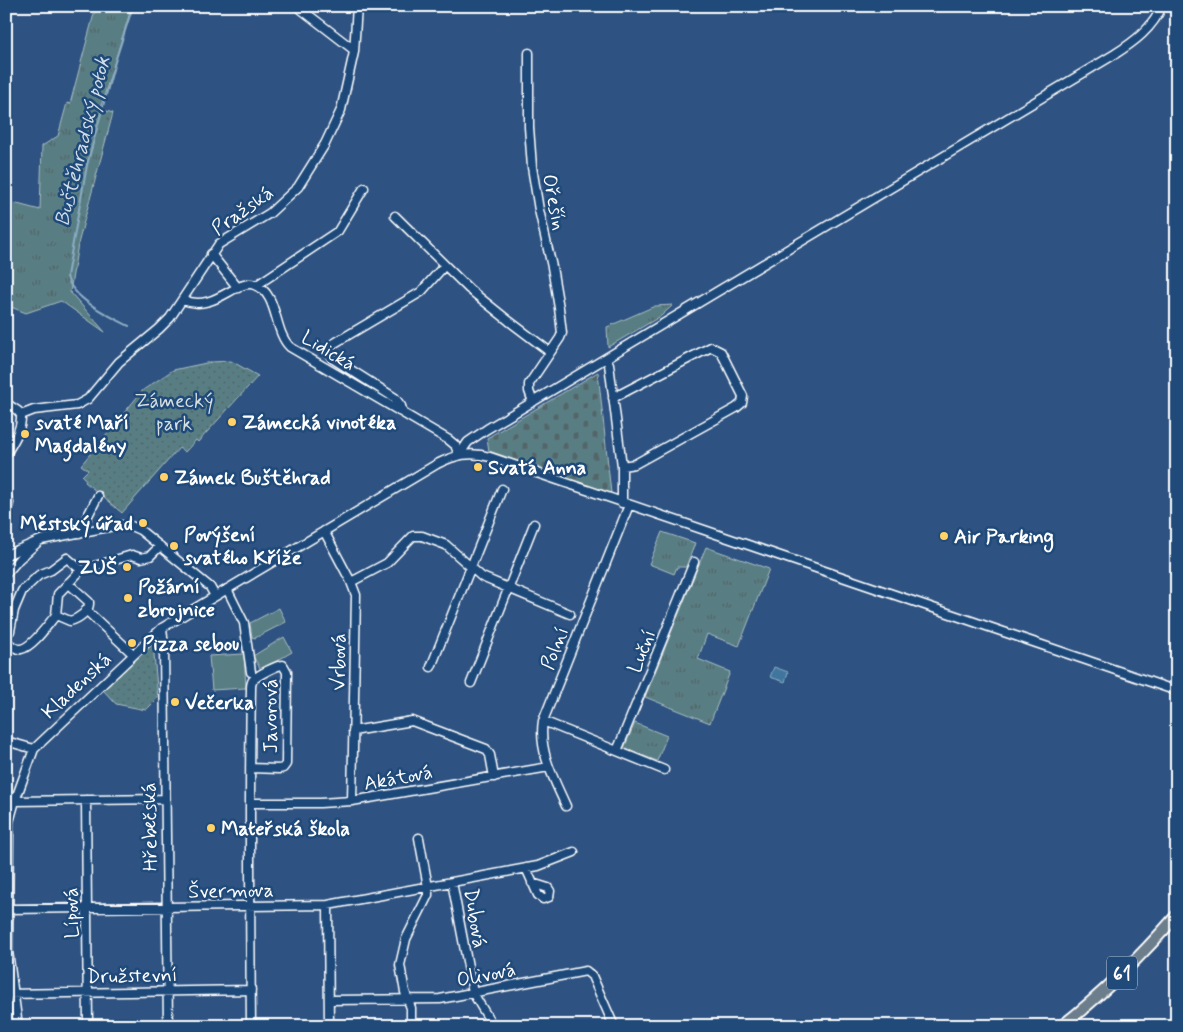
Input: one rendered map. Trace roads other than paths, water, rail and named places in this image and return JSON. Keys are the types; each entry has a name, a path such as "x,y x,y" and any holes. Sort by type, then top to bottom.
{"main road":[{"name":"61","path":"1062,1026 1131,964 1177,915"}],"street":[{"path":"296,6 354,50"},
{"name":"Pražská","path":"21,415 34,410 67,407 84,402 119,362 164,325 183,300 211,254 222,242 264,217 282,203 304,179 325,144 338,117 354,50 357,6"},
{"path":"1162,6 1138,38 1115,54 470,440 465,444 460,455 485,456 1177,692"},
{"name":"Ořešín","path":"529,53 529,127 532,167 562,327 561,336 529,384 533,402"},
{"path":"183,300 192,304 207,302 247,284 257,285 338,231 364,188"},
{"path":"395,216 444,266 499,313 550,352"},
{"path":"211,254 238,288"},
{"name":"Lidická","path":"403,413 401,406 395,398 332,358 326,350 419,293 444,266"},
{"name":"Lidická","path":"257,285 268,297 284,340 290,347 449,440 455,445 460,455"},
{"path":"613,398 711,347 718,349 743,392 743,399 739,406 635,464 622,466"},
{"path":"606,358 609,364 626,504"},
{"path":"6,403 21,415 19,429 6,454"},
{"name":"Kladenská","path":"18,1026 10,994 8,822 34,749 162,628 437,464 460,455"},
{"path":"431,667 502,489"},
{"path":"6,494 9,503 6,518"},
{"path":"79,533 98,496"},
{"name":"Polní","path":"566,806 549,767 543,742 543,721 626,504"},
{"path":"471,682 534,524"},
{"path":"6,555 38,542 119,525 131,526 140,530 210,587 215,596"},
{"name":"Vrbová","path":"324,531 356,595 352,801"},
{"path":"351,582 387,563 416,535 449,547 482,577 570,614"},
{"path":"6,574 19,558 38,542"},
{"path":"81,570 67,558 51,570 38,576 20,594 6,642 18,649 23,649 39,636 56,615 57,596 81,570 132,555 141,558 150,556 160,546"},
{"name":"Luční","path":"618,752 694,562"},
{"path":"56,615 72,621 89,606 89,602 68,582"},
{"name":"Javorová","path":"227,589 244,623 251,672"},
{"path":"86,610 133,654"},
{"name":"Hřebečská","path":"162,628 164,647 168,1026"},
{"name":"Javorová","path":"250,768 280,769 286,764 287,672 283,664 255,678 251,684 250,768 251,1026"},
{"path":"353,731 415,721 486,749 490,755 494,776"},
{"path":"543,721 664,770"},
{"path":"6,741 34,749"},
{"name":"Akátová","path":"251,803 352,801 549,767"},
{"path":"15,801 165,799"},
{"name":"Lípová","path":"86,800 88,1026"},
{"path":"6,814 8,822"},
{"path":"411,1026 411,1008 400,972 400,963 406,940 427,898 428,887 419,838"},
{"name":"Dubová","path":"493,1026 473,993 452,882 543,865 574,852"},
{"path":"526,868 532,882"},
{"name":"Švermova","path":"8,909 328,905 452,882"},
{"path":"328,905 329,1026"},
{"name":"Olivová","path":"329,1000 440,1000 586,971 592,976 614,1026"},
{"name":"Družstevní","path":"10,994 251,990"}],"water":[{"path":"774,667 788,672 785,682 770,677"}],"waterway":[{"name":"Buštěhradský potok","path":"129,326 102,312 83,299 70,284 67,276 87,165 115,62 133,6"}],"place":[{"name":"Zámecká vinotéka","path":"232,422"},
{"name":"svaté Maří Magdalény","path":"25,434"},
{"name":"Svatá Anna","path":"478,467"},
{"name":"Zámek Buštěhrad","path":"164,477"},
{"name":"Městský úřad","path":"143,523"},
{"name":"Air Parking","path":"944,536"},
{"name":"Povýšení svatého Kříže","path":"174,546"},
{"name":"ZUŠ","path":"127,567"},
{"name":"Požární zbrojnice","path":"128,598"},
{"name":"Pizza sebou","path":"132,643"},
{"name":"Večerka","path":"175,702"},
{"name":"Mateřská škola","path":"211,828"}],"park label":[{"name":"Zámecký park","path":"174,412"}]}
